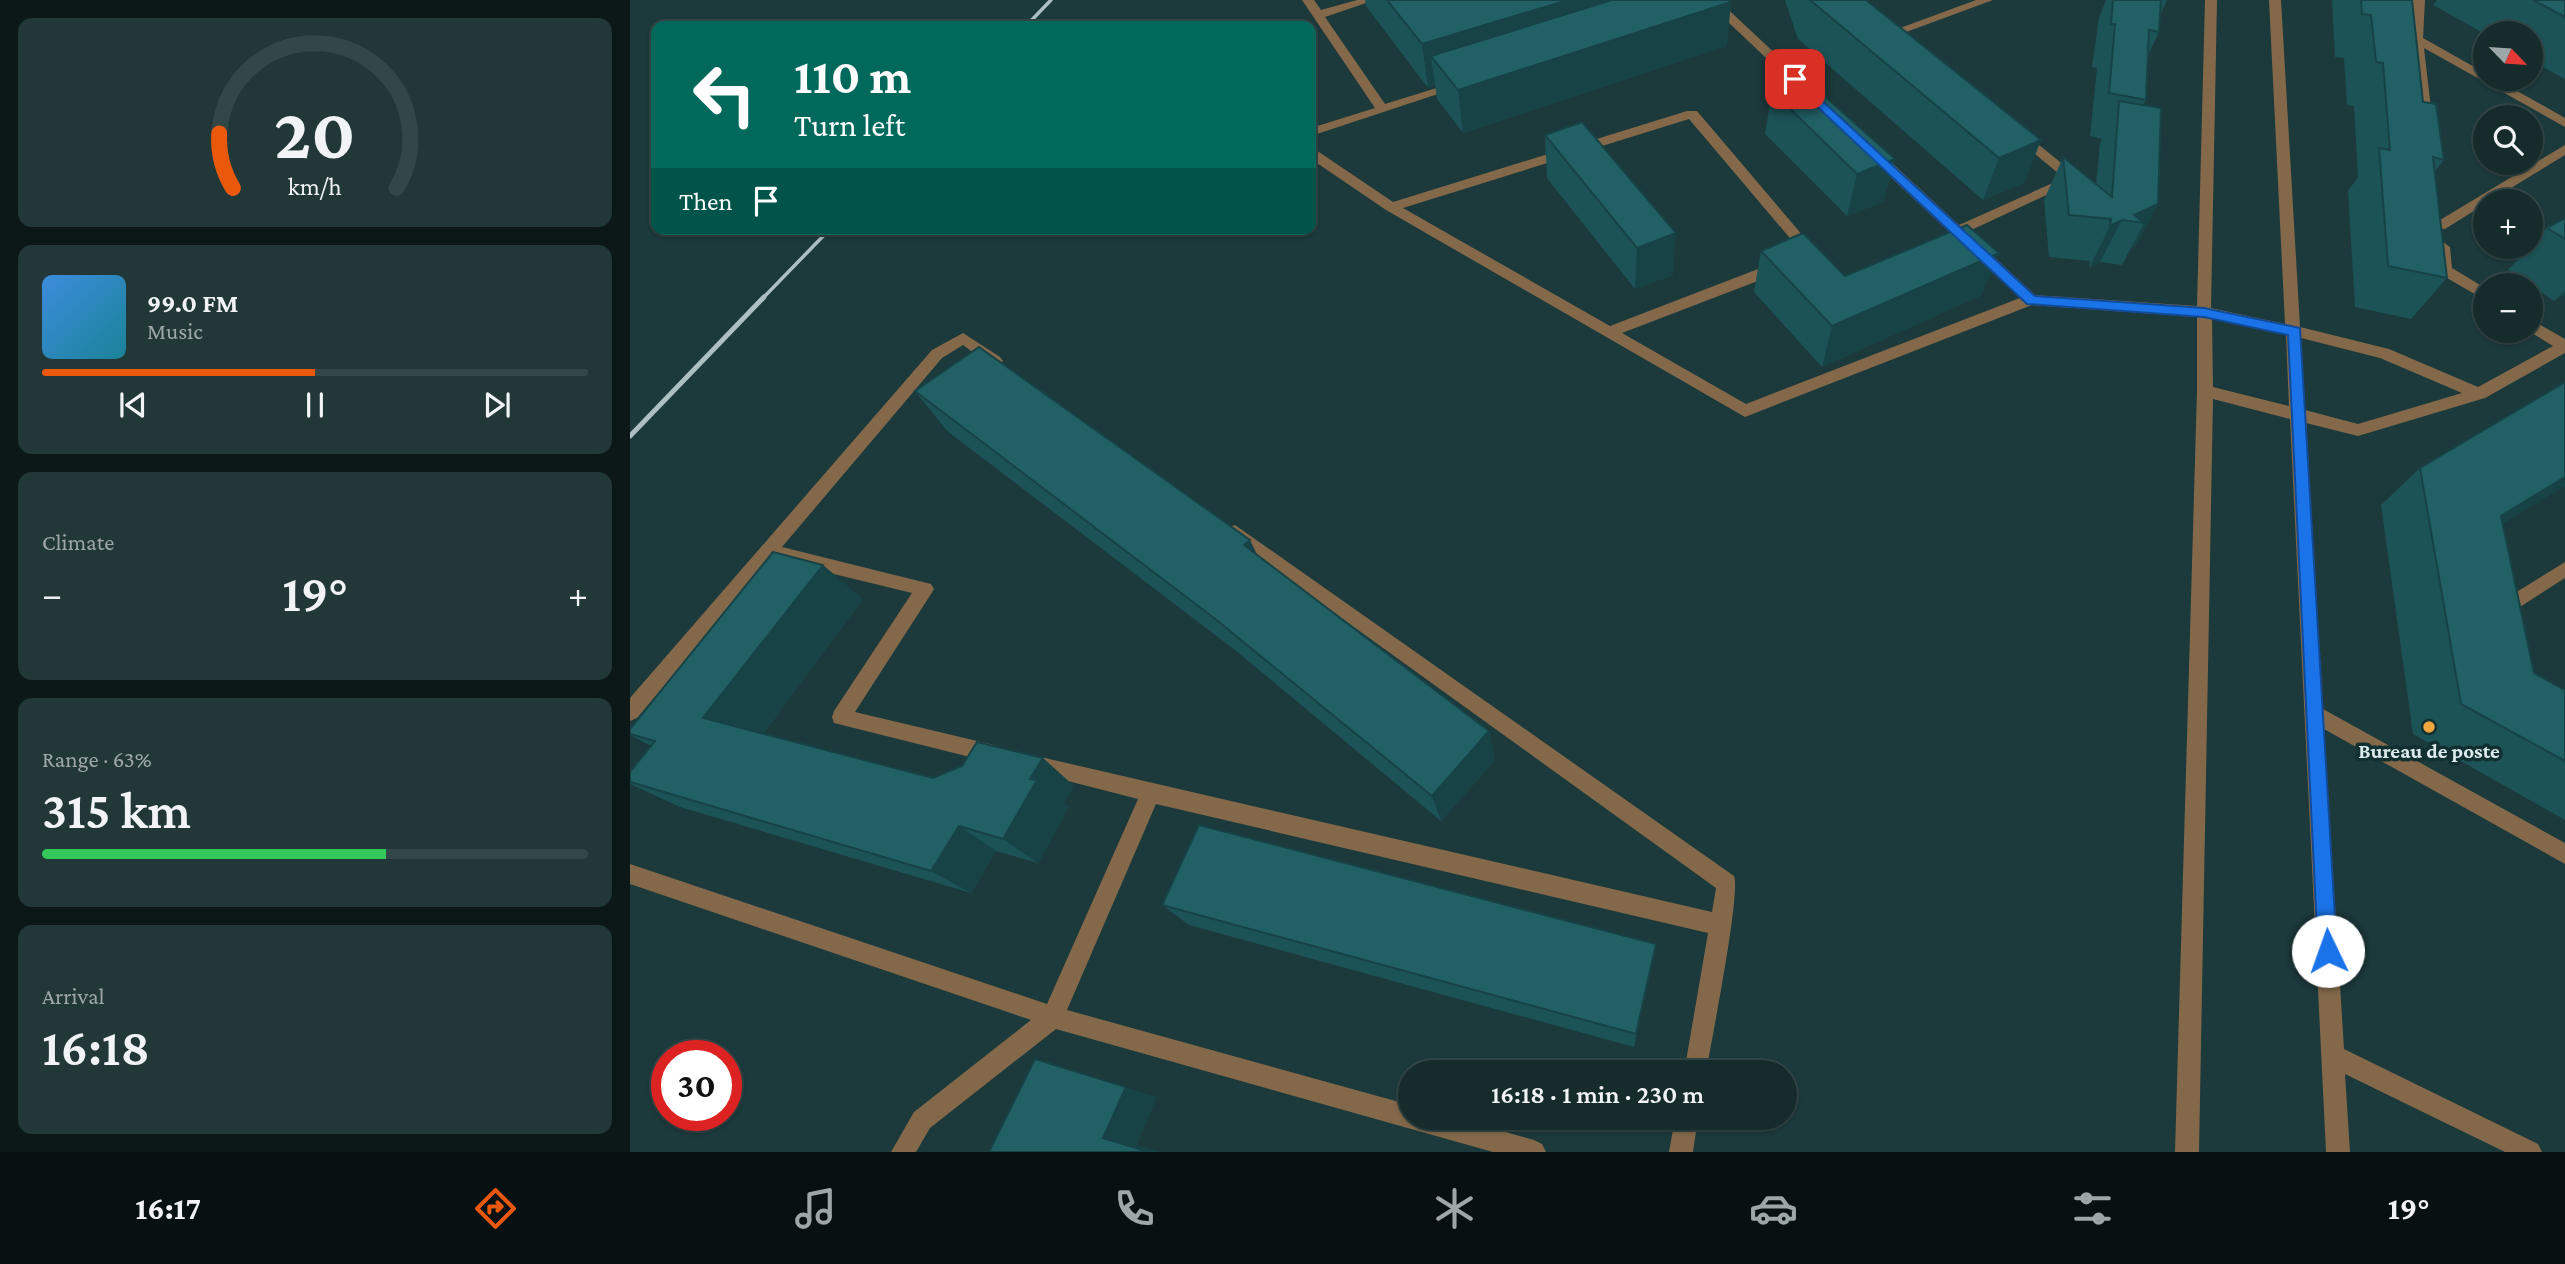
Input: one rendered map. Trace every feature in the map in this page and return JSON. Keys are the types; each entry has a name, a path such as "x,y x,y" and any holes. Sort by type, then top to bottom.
{"street":[{"path":"1308,0 1382,110"},
{"path":"1318,15 1369,0"},
{"path":"1912,51 1890,34 1987,0"},
{"path":"2187,1152 2205,390 2204,312 2211,0"},
{"path":"2275,0 2339,1152"},
{"path":"2419,0 2417,39 2430,146"},
{"path":"1713,3 1815,98"},
{"path":"2417,39 2473,71"},
{"path":"1316,130 1475,80"},
{"path":"2509,91 2565,123"},
{"path":"1391,207 1692,114 1811,254 1608,333"},
{"path":"1957,231 2074,179 2009,128"},
{"path":"1866,146 2031,300"},
{"path":"2473,288 2445,270 2439,220 2565,149"},
{"path":"1316,156 1391,207 1745,411 2031,300 2204,312 2295,331 2384,353 2479,394"},
{"path":"2205,390 2298,412 2358,430 2479,394 2565,346 2543,332"},
{"path":"630,712 937,354 963,338 1008,370"},
{"path":"1221,522 1727,883 1697,1060"},
{"path":"769,551 925,590 841,717 1151,793 1721,925"},
{"path":"2497,626 2496,614 2565,569"},
{"path":"2315,714 2565,854"},
{"path":"903,1152 922,1120 1053,1017 1151,793"},
{"path":"630,874 1053,1017 1398,1114"},
{"path":"2333,1056 2530,1152"},
{"path":"1455,1130 1534,1152"},
{"path":"1681,1152 1685,1130"}],"building":[{"path":"1387,0 1568,0 1422,44"},
{"path":"1612,0 1731,2 1458,90 1431,56"},
{"path":"1810,0 1866,0 2041,140 1999,158"},
{"path":"2113,0 2161,0 2159,32 2149,30 2146,100 2109,93 2115,24 2111,24"},
{"path":"2361,0 2412,0 2423,102 2436,104 2444,160 2433,157 2447,278 2388,266 2379,148 2390,150 2383,63 2376,62 2371,15 2362,14"},
{"path":"2533,0 2565,0 2565,17"},
{"path":"1794,69 1895,159 1857,174 1772,91"},
{"path":"2119,101 2161,108 2158,204 2134,215 2144,223 2122,220 2110,226 2111,219 2069,215 2063,157 2112,197"},
{"path":"1582,122 1676,233 1637,248 1545,135"},
{"path":"2565,218 2565,239 2547,228"},
{"path":"1967,225 1999,253 1832,326 1761,251 1803,233 1845,276"},
{"path":"979,347 1250,540 1244,545 1489,731 1432,796 1214,618 915,391"},
{"path":"2565,382 2565,477 2501,516 2534,673 2565,690 2565,761 2461,704 2420,468"},
{"path":"773,552 823,565 703,718 933,778 962,766 977,742 1043,758 1030,779 1037,780 1003,839 959,826 931,871 630,782 630,772 655,741 630,734 630,729"},
{"path":"1199,825 1656,944 1636,1034 1162,905"},
{"path":"1035,1059 1126,1087 1103,1138 1149,1152 989,1152"}],"railway":[{"path":"1031,21 1051,0"},
{"path":"762,299 824,235"},
{"path":"630,436 764,297"}],"place":[{"name":"Bureau de poste","path":"2429,727"}],"route":[{"path":"1795,79 2031,300 2204,312 2295,331 2328,951"}]}
